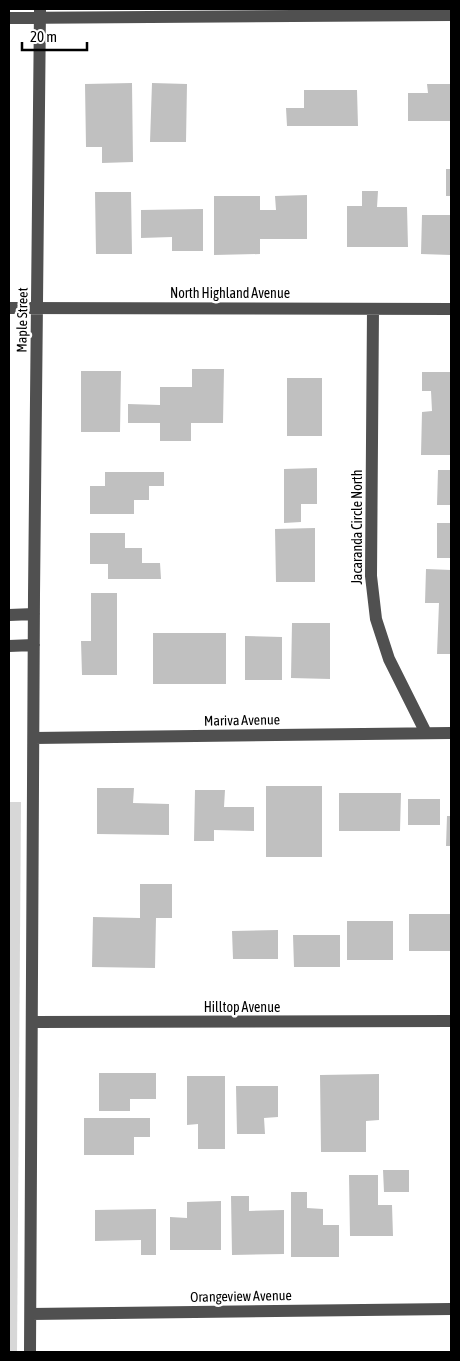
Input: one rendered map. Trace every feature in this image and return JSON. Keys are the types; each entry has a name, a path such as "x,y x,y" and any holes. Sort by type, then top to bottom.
{"street":[{"path":"9,18 40,13 323,12 451,15"},
{"name":"Maple Street","path":"30,1352 34,614 40,13"},
{"name":"North Highland Avenue","path":"9,308 451,309"},
{"name":"Jacaranda Circle North","path":"373,309 371,576 376,619 389,658 426,733"},
{"path":"9,615 34,614"},
{"path":"9,646 34,645"},
{"name":"Mariva Avenue","path":"34,738 451,733"},
{"name":"Hilltop Avenue","path":"33,1022 451,1021"},
{"name":"Orangeview Avenue","path":"31,1314 451,1309"}],"shaded area":[{"path":"9,802 21,802 17,1352 9,1352"}],"building":[{"path":"132,83 133,162 102,163 102,147 86,147 85,84"},
{"path":"152,83 187,84 186,142 150,142"},
{"path":"427,84 451,84 451,121 408,121 408,93 428,93"},
{"path":"304,90 357,90 358,126 287,126 286,108 304,108"},
{"path":"446,169 451,169 451,196 446,196"},
{"path":"362,191 378,191 377,207 407,207 408,247 347,247 347,206 362,206"},
{"path":"95,192 131,192 132,254 96,254"},
{"path":"307,195 307,239 260,239 260,254 214,255 214,196 260,196 260,210 276,210 275,196"},
{"path":"203,209 203,251 172,251 172,237 141,238 141,210"},
{"path":"422,215 451,215 451,255 421,254"},
{"path":"192,369 224,369 223,423 191,423 191,441 160,441 160,423 128,423 128,404 160,405 160,387 192,387"},
{"path":"81,371 121,371 120,432 81,432"},
{"path":"422,372 451,372 451,455 421,455 422,412 432,411 431,391 422,391"},
{"path":"287,378 322,378 322,436 287,436"},
{"path":"317,468 317,504 301,504 301,522 284,523 284,469"},
{"path":"438,470 451,470 451,505 437,505"},
{"path":"105,472 164,472 164,486 149,486 149,500 134,500 134,514 90,514 90,486 105,486"},
{"path":"437,523 451,523 451,558 437,558"},
{"path":"315,528 315,582 276,582 275,529"},
{"path":"90,533 125,533 125,548 142,548 142,563 160,563 161,579 108,579 108,564 90,564"},
{"path":"426,569 451,570 451,654 437,654 439,603 425,603"},
{"path":"91,593 117,593 117,675 82,675 81,641 91,641"},
{"path":"292,623 330,623 330,679 291,678"},
{"path":"153,633 226,633 226,684 153,684"},
{"path":"245,636 282,637 282,680 245,680"},
{"path":"266,786 322,786 322,857 266,857"},
{"path":"97,788 134,788 133,803 169,804 169,835 97,834"},
{"path":"195,790 225,790 224,807 254,807 254,831 214,830 214,841 194,841"},
{"path":"339,793 401,793 400,831 339,831"},
{"path":"408,799 440,799 440,825 408,825"},
{"path":"447,816 451,816 451,846 446,846"},
{"path":"140,884 172,884 172,918 156,918 155,968 92,967 93,917 140,918"},
{"path":"409,914 451,914 451,951 409,951"},
{"path":"347,921 393,921 393,960 347,960"},
{"path":"278,930 278,959 233,959 232,931"},
{"path":"293,935 340,935 340,967 294,967"},
{"path":"99,1073 156,1073 156,1099 130,1099 130,1111 99,1111"},
{"path":"379,1074 379,1120 366,1121 366,1152 321,1152 320,1075"},
{"path":"187,1076 225,1076 225,1149 198,1149 198,1124 187,1125"},
{"path":"236,1086 278,1086 278,1117 264,1118 265,1134 237,1134"},
{"path":"84,1118 150,1118 150,1137 134,1137 134,1155 84,1155"},
{"path":"383,1170 409,1170 409,1192 384,1192"},
{"path":"349,1175 378,1175 378,1205 392,1205 393,1236 350,1236"},
{"path":"291,1192 307,1192 307,1208 323,1209 323,1225 339,1225 339,1257 291,1257"},
{"path":"231,1196 249,1196 249,1211 284,1210 284,1254 232,1255"},
{"path":"221,1201 221,1250 170,1250 170,1217 187,1218 187,1202"},
{"path":"156,1209 156,1255 141,1255 141,1240 95,1241 95,1210"}]}
